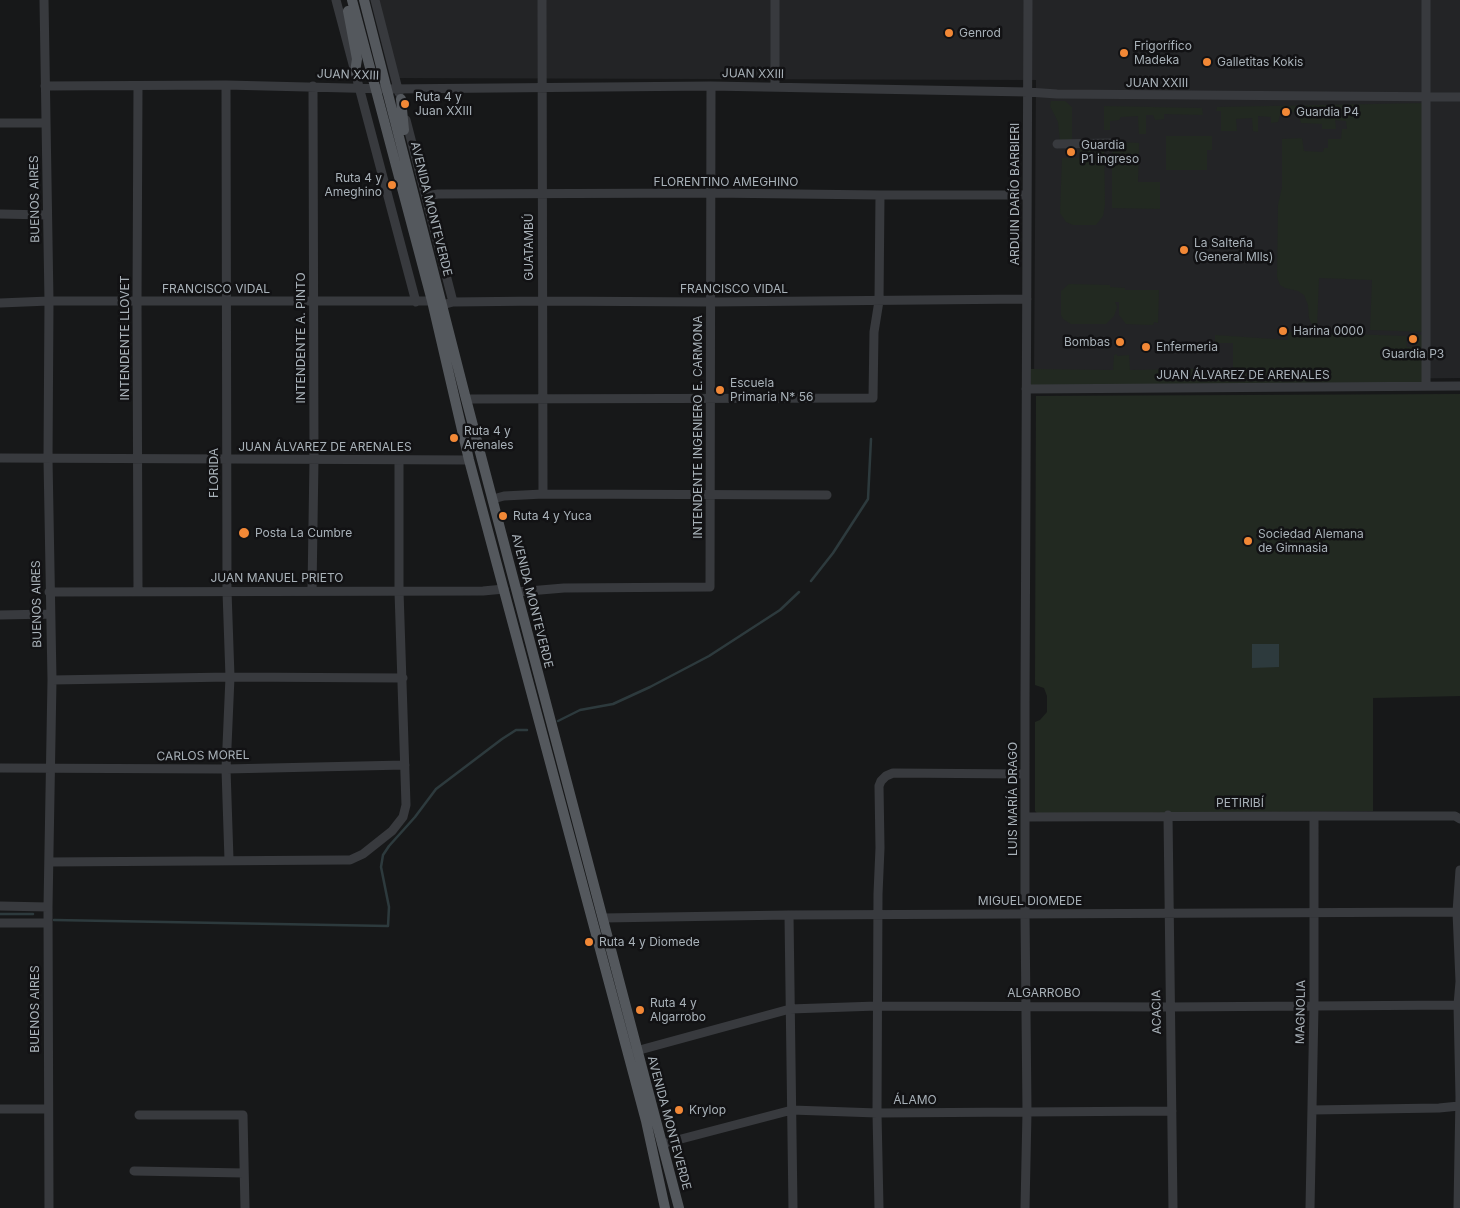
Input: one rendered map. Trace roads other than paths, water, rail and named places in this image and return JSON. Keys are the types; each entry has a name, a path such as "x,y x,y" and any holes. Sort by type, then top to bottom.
{"main road":[{"path":"346,0 357,58 355,72"},
{"name":"AVENIDA MONTEVERDE","path":"352,0 432,301 469,460 646,1121 665,1208"},
{"name":"AVENIDA MONTEVERDE","path":"364,0 396,92 410,180 636,1051 679,1208"},
{"path":"396,92 412,169 410,180"}],"street":[{"name":"BUENOS AIRES","path":"44,0 49,301 49,592 52,680 48,907 49,1208"},
{"path":"336,0 416,302"},
{"path":"375,0 396,92 426,196 453,302"},
{"name":"GUATAMBÚ","path":"542,0 542,494"},
{"path":"775,0 775,87"},
{"name":"ARDUIN DARÍO BARBIERI","path":"1026,389 1028,0"},
{"path":"1426,0 1426,386"},
{"name":"FLORIDA","path":"226,85 226,459 230,677 226,769 229,860"},
{"name":"JUAN XXIII","path":"45,86 313,86 375,88 396,92 543,86 711,86 1058,94 1460,97"},
{"name":"INTENDENTE LLOVET","path":"138,86 138,590"},
{"name":"INTENDENTE A. PINTO","path":"312,590 314,459 313,86"},
{"name":"INTENDENTE INGENIERO E. CARMONA","path":"516,592 564,588 710,587 711,86"},
{"path":"0,123 46,122"},
{"path":"1056,144 1113,143"},
{"name":"FLORENTINO AMEGHINO","path":"426,196 438,194 711,193 1027,194"},
{"path":"466,399 873,398 874,332 879,301 880,195"},
{"path":"0,214 47,215"},
{"name":"FRANCISCO VIDAL","path":"442,304 453,302 542,301 710,302 1026,299"},
{"name":"FRANCISCO VIDAL","path":"0,303 49,301 432,301"},
{"name":"JUAN ÁLVAREZ DE ARENALES","path":"1026,389 1460,386"},
{"name":"LUIS MARÍA DRAGO","path":"1025,1208 1027,1112 1025,914 1026,389"},
{"name":"JUAN ÁLVAREZ DE ARENALES","path":"0,458 469,460"},
{"path":"49,862 350,860 363,854 392,831 403,817 406,805 399,590 399,460"},
{"path":"493,499 504,496 542,494 827,495"},
{"name":"JUAN MANUEL PRIETO","path":"49,592 138,590 483,591 504,589"},
{"path":"0,615 50,614"},
{"path":"52,680 230,677 403,678"},
{"name":"CARLOS MOREL","path":"0,768 226,769 405,766"},
{"path":"879,1208 877,1006 880,848 879,786 886,776 893,773 1025,774"},
{"name":"ACACIA","path":"1168,816 1173,1208"},
{"name":"PETIRIBÍ","path":"1025,817 1314,816 1457,818"},
{"name":"MAGNOLIA","path":"1310,1208 1314,1006 1314,816"},
{"path":"1458,1208 1460,1097 1458,1005 1460,981 1457,912 1460,870"},
{"path":"0,906 48,907"},
{"name":"MIGUEL DIOMEDE","path":"603,918 789,914 1457,912"},
{"path":"789,914 793,1208"},
{"path":"0,923 48,923"},
{"name":"ALGARROBO","path":"636,1051 790,1009 877,1006 1026,1005 1169,1007 1458,1005"},
{"path":"1312,1110 1460,1106"},
{"path":"0,1109 48,1109"},
{"name":"ÁLAMO","path":"662,1144 792,1110 877,1113 1172,1111"},
{"path":"139,1115 243,1115 245,1208"},
{"path":"134,1171 244,1173"}],"waterway":[{"path":"811,581 833,553 868,499 871,439"},
{"path":"558,721 580,710 613,704 709,656 780,610 799,592"},
{"path":"54,920 388,926 389,907 381,867 383,855 389,846 415,817 436,789 502,739 516,730 527,730"},
{"path":"0,914 33,914"}],"place":[{"name":"Genrod","path":"949,33"},
{"name":"Frigorífico Madeka","path":"1124,53"},
{"name":"Galletitas Kokis","path":"1207,62"},
{"name":"Ruta 4 y Juan XXIII","path":"405,104"},
{"name":"Guardia P4","path":"1286,112"},
{"name":"Guardia P1 ingreso","path":"1071,152"},
{"name":"Ruta 4 y Ameghino","path":"392,185"},
{"name":"La Salteña (General Mlls)","path":"1184,250"},
{"name":"Harina 0000","path":"1283,331"},
{"name":"Guardia P3","path":"1413,339"},
{"name":"Bombas","path":"1120,342"},
{"name":"Enfermeria","path":"1146,347"},
{"name":"Escuela Primaria N* 56","path":"720,390"},
{"name":"Ruta 4 y Arenales","path":"454,438"},
{"name":"Ruta 4 y Yuca","path":"503,516"},
{"name":"Posta La Cumbre","path":"244,533"},
{"name":"Sociedad Alemana de Gimnasia","path":"1248,541"},
{"name":"Ruta 4 y Diomede","path":"589,942"},
{"name":"Ruta 4 y Algarrobo","path":"640,1010"},
{"name":"Krylop","path":"679,1110"}]}
